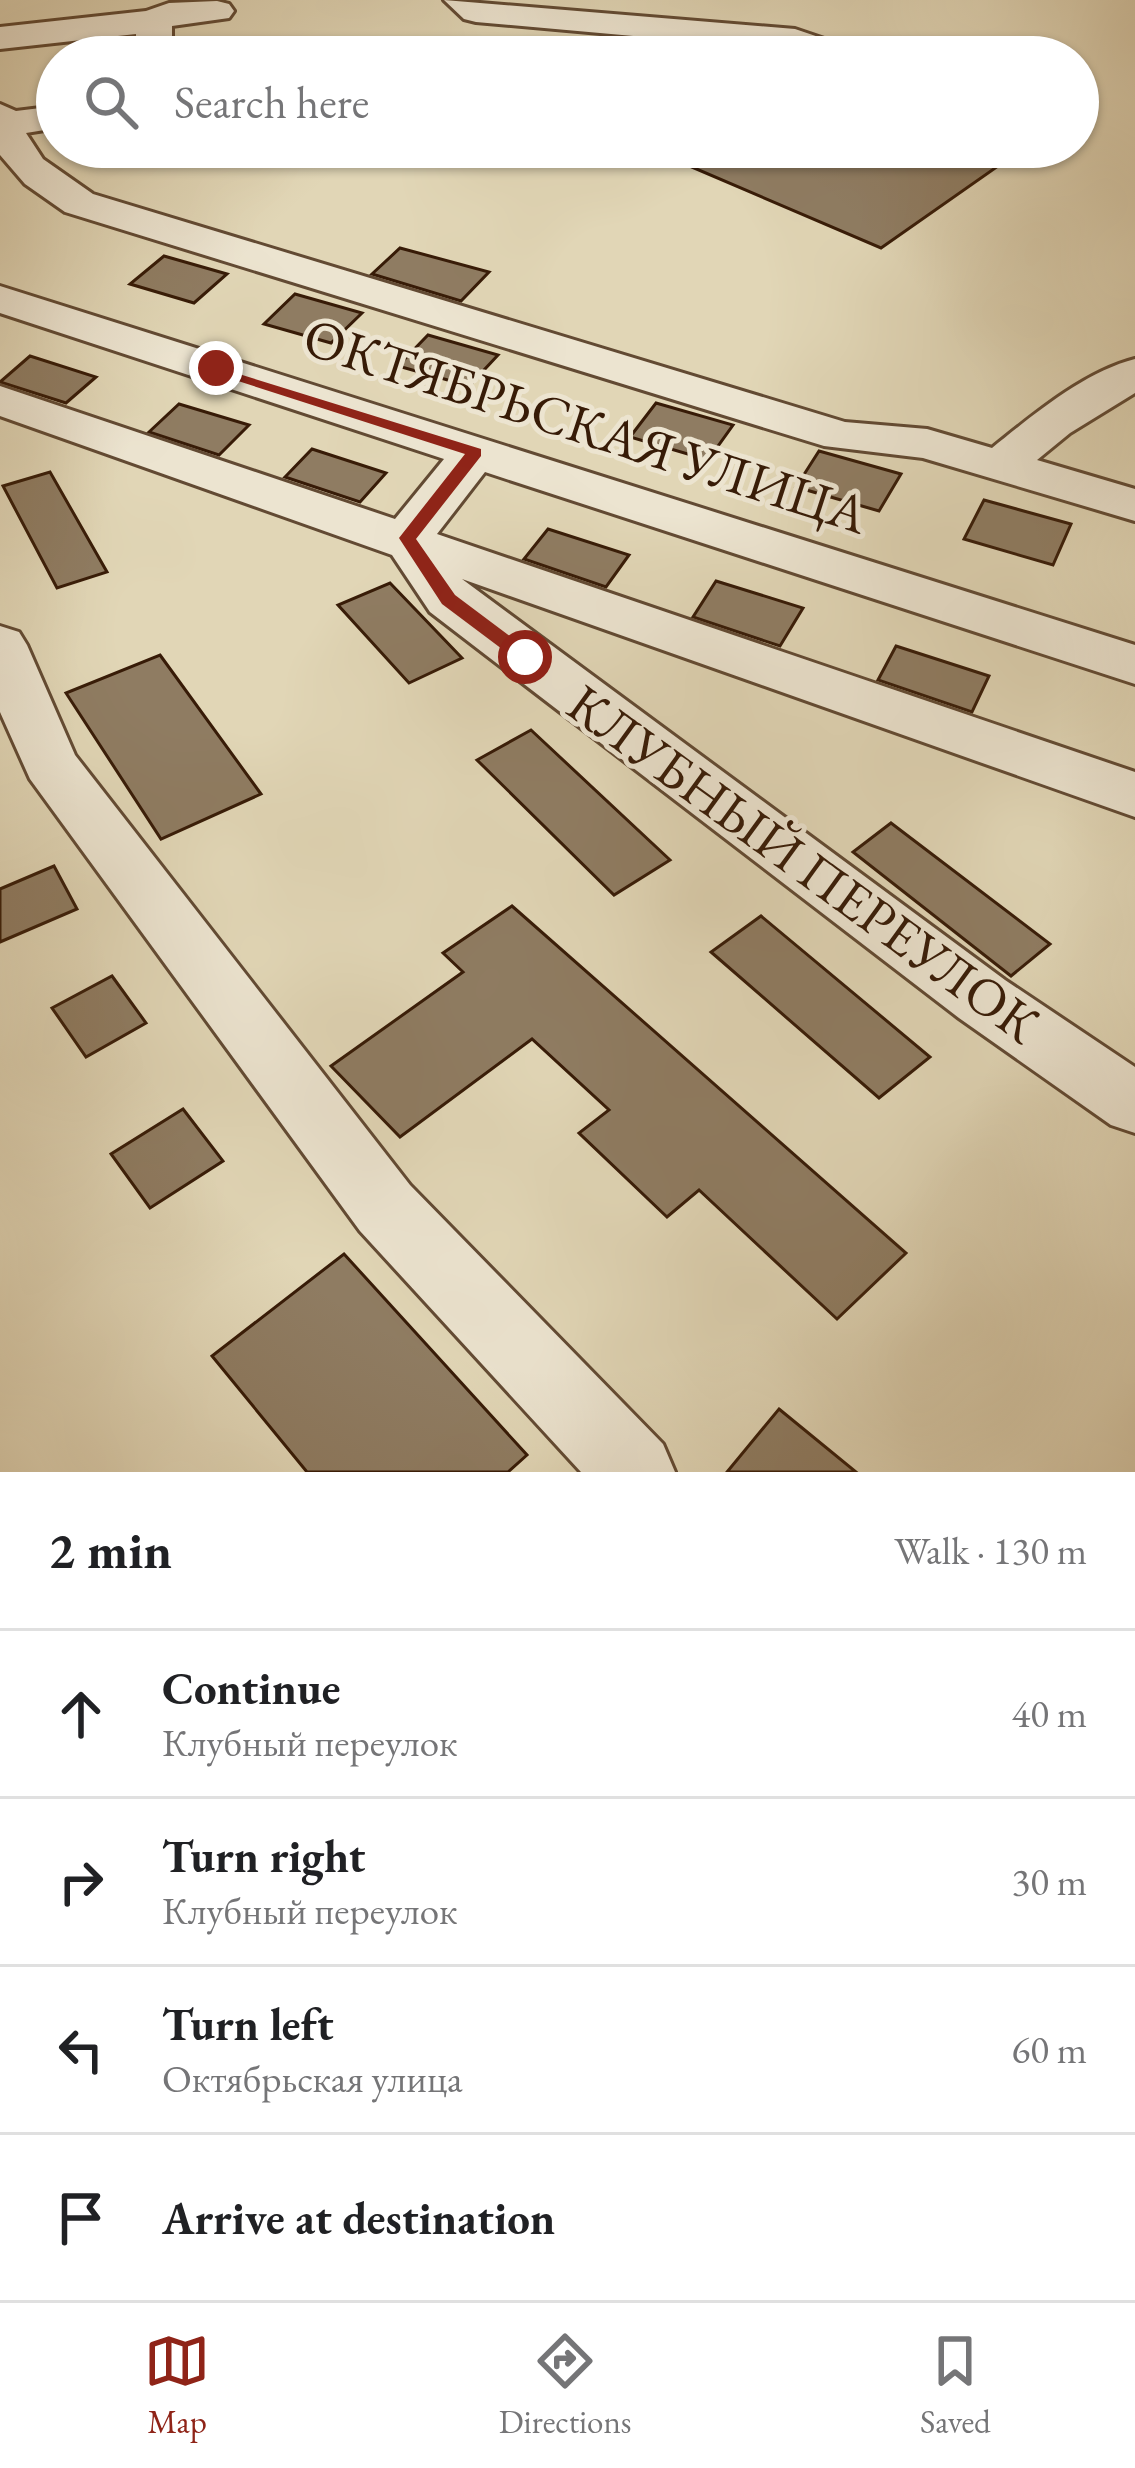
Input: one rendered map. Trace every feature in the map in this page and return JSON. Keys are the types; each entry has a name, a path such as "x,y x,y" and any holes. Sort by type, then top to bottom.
{"street":[{"path":"461,0 476,12 749,36"},
{"path":"156,36 169,14 217,10"},
{"path":"0,38 36,38"},
{"path":"36,118 2,119 16,156 32,174 79,203 726,404 841,436 927,445 1135,505"},
{"name":"ОКТЯБРЬСКАЯ УЛИЦА","path":"0,299 1135,665"},
{"path":"1000,466 1053,423 1135,374"},
{"path":"0,400 1135,795"},
{"path":"407,538 475,452"},
{"name":"КЛУБНЫЙ ПЕРЕУЛОК","path":"407,538 448,600 963,985 1135,1104"},
{"path":"0,645 50,764 385,1208 635,1472"}],"building":[{"path":"694,168 995,168 881,248"},
{"path":"400,248 489,272 461,301 372,274"},
{"path":"164,256 227,274 194,303 130,284"},
{"path":"295,294 362,313 331,343 264,324"},
{"path":"428,335 498,355 469,386 398,366"},
{"path":"30,356 96,377 66,403 0,382"},
{"path":"656,403 733,425 708,460 630,437"},
{"path":"179,404 249,425 219,455 149,432"},
{"path":"312,449 386,473 360,502 285,477"},
{"path":"819,451 901,474 879,511 796,487"},
{"path":"50,472 107,572 57,588 3,486"},
{"path":"984,500 1071,524 1053,565 964,539"},
{"path":"548,529 629,555 606,587 524,559"},
{"path":"716,581 803,608 780,646 693,617"},
{"path":"390,583 462,658 409,683 338,605"},
{"path":"896,646 989,676 972,712 878,680"},
{"path":"160,655 261,794 161,839 66,693"},
{"path":"531,730 670,860 614,895 477,760"},
{"path":"891,823 1050,944 1011,976 853,852"},
{"path":"54,866 77,909 0,942 0,889"},
{"path":"512,906 906,1253 837,1319 699,1190 667,1217 579,1133 609,1110 532,1039 400,1137 331,1066 463,972 443,953"},
{"path":"761,916 930,1057 879,1098 711,952"},
{"path":"112,976 146,1023 86,1057 52,1008"},
{"path":"183,1109 223,1161 150,1208 111,1154"},
{"path":"344,1254 527,1455 508,1472 307,1472 212,1356"},
{"path":"779,1409 856,1472 727,1472"}],"route":[{"path":"216,368 475,452 407,538 448,600 525,657"}]}
